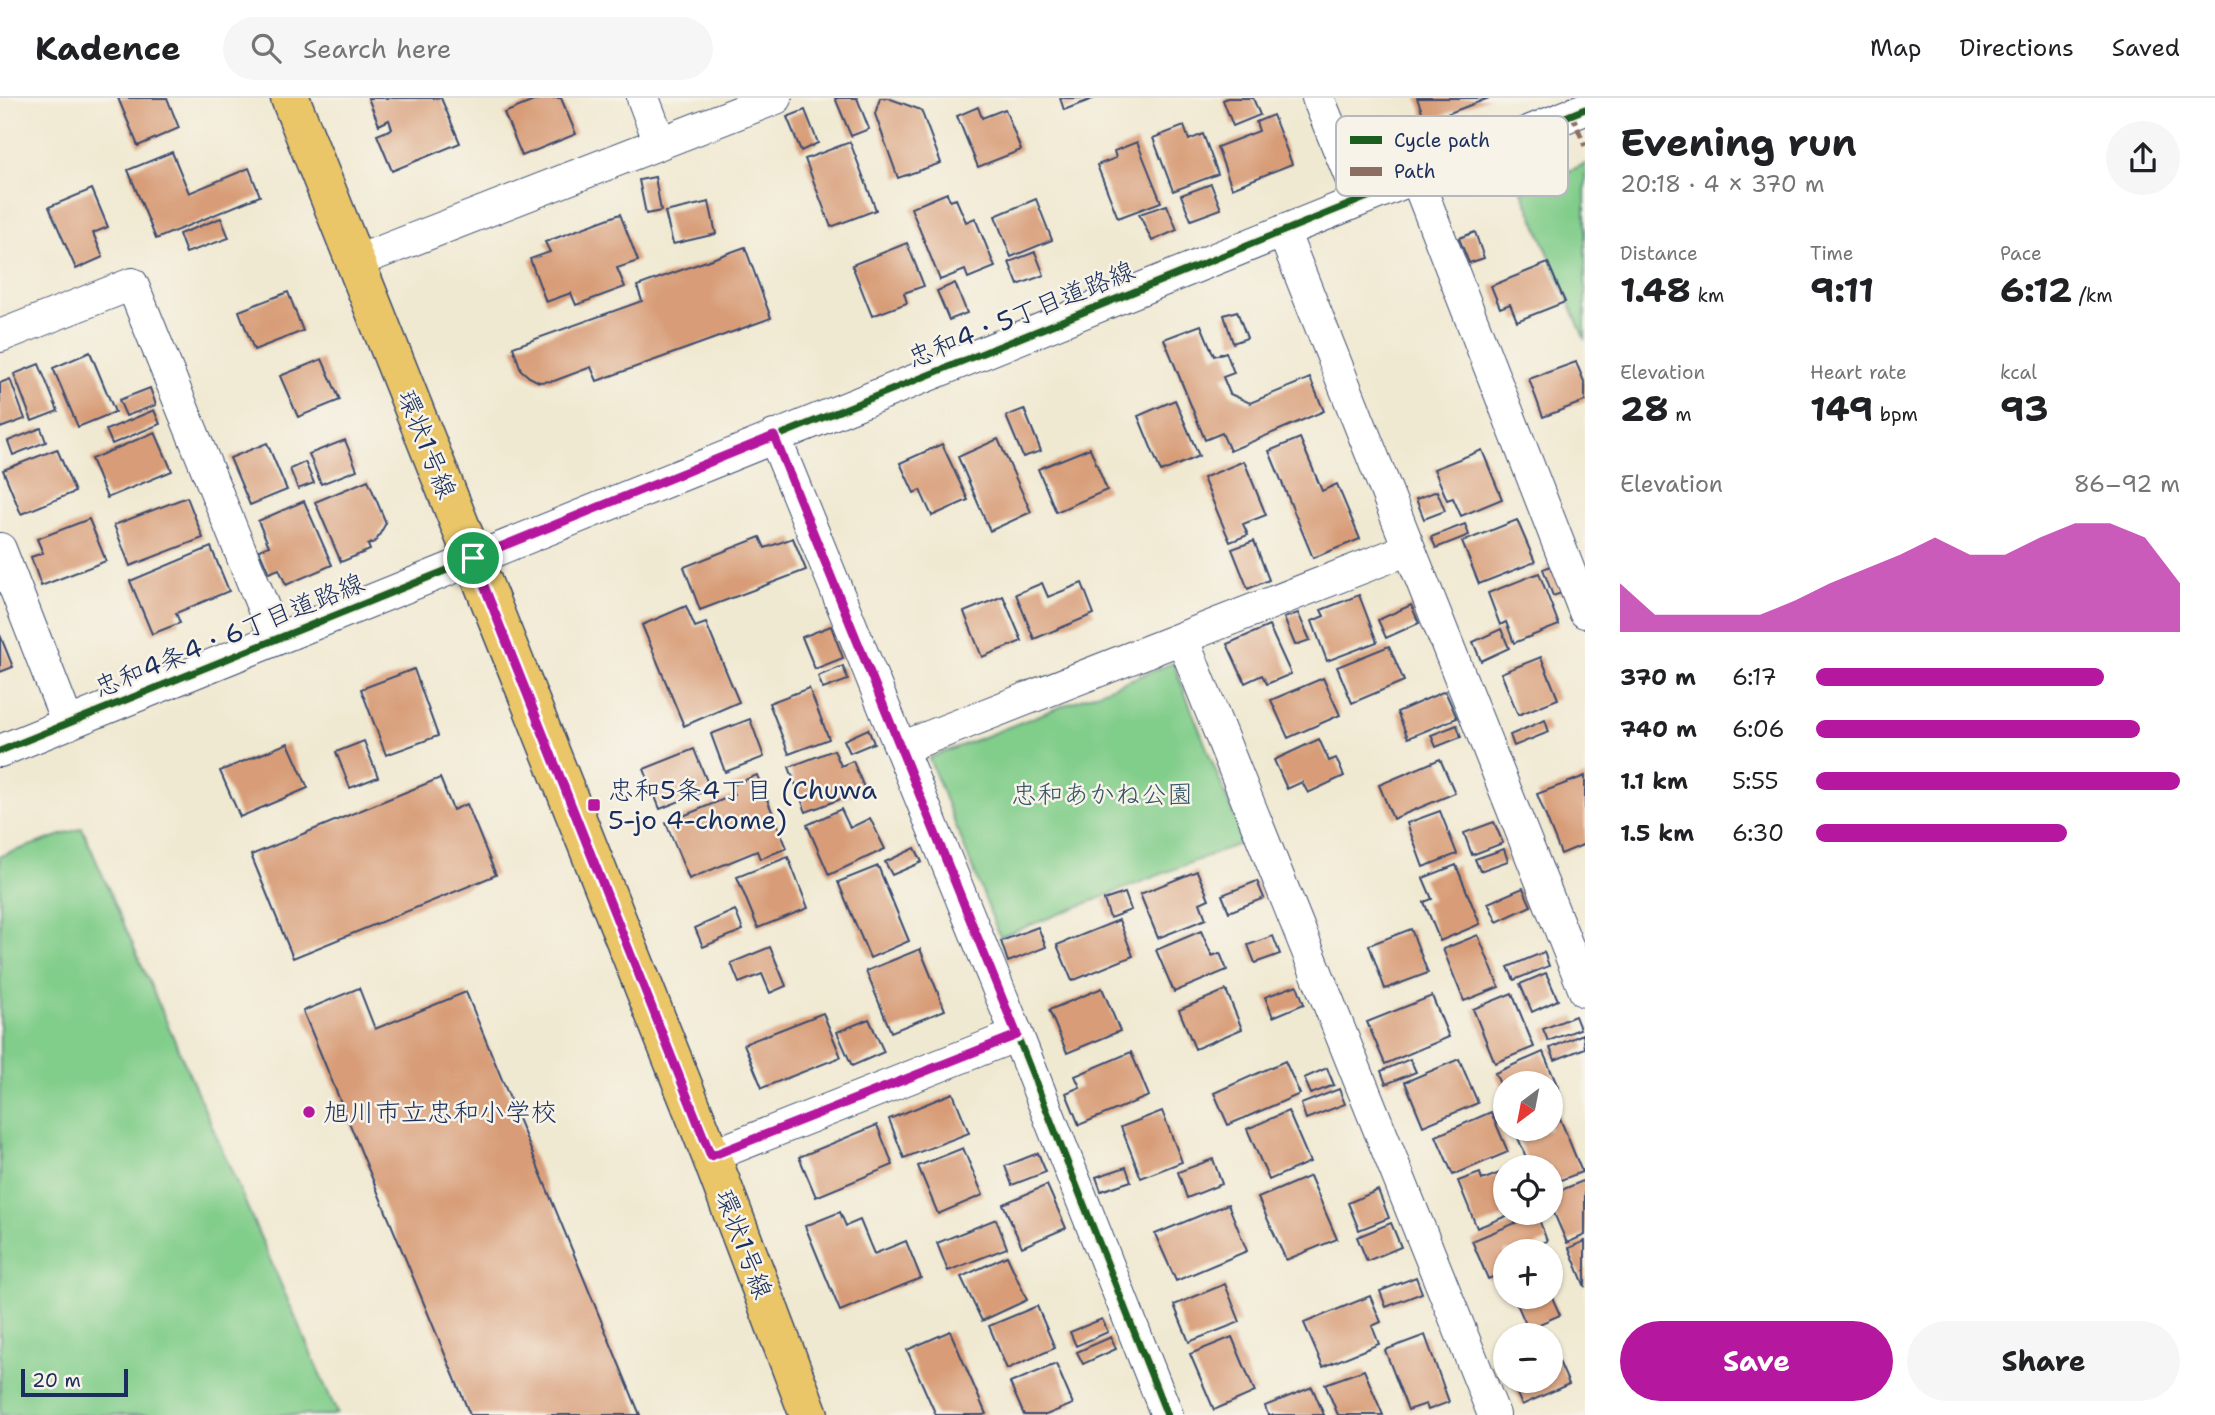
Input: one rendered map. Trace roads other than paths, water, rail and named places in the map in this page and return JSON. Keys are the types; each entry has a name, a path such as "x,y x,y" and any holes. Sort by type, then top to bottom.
{"main road":[{"name":"環状1号線","path":"290,98 711,1156 809,1415"}],"street":[{"path":"643,98 660,143"},
{"path":"355,262 776,98"},
{"path":"1318,98 1336,142"},
{"name":"忠和4・5丁目道路線","path":"1568,116 1585,109"},
{"path":"1358,196 1360,200"},
{"name":"忠和4・5丁目道路線","path":"473,558 1370,196"},
{"path":"1423,196 1585,612"},
{"path":"1283,231 1585,991"},
{"path":"0,337 132,284 276,639"},
{"path":"774,436 1017,1035 1167,1415"},
{"path":"0,549 68,724"},
{"path":"901,748 1409,549"},
{"name":"忠和4条4・6丁目道路線","path":"0,751 473,558"},
{"path":"1182,639 1494,1415"},
{"path":"711,1156 1017,1035"}],"place":[{"name":"忠和5条4丁目 (Chuwa 5-jo 4-chome)","path":"594,805"},
{"name":"旭川市立忠和小学校","path":"309,1112"}],"park label":[{"name":"忠和あかね公園","path":"1102,794"}]}
